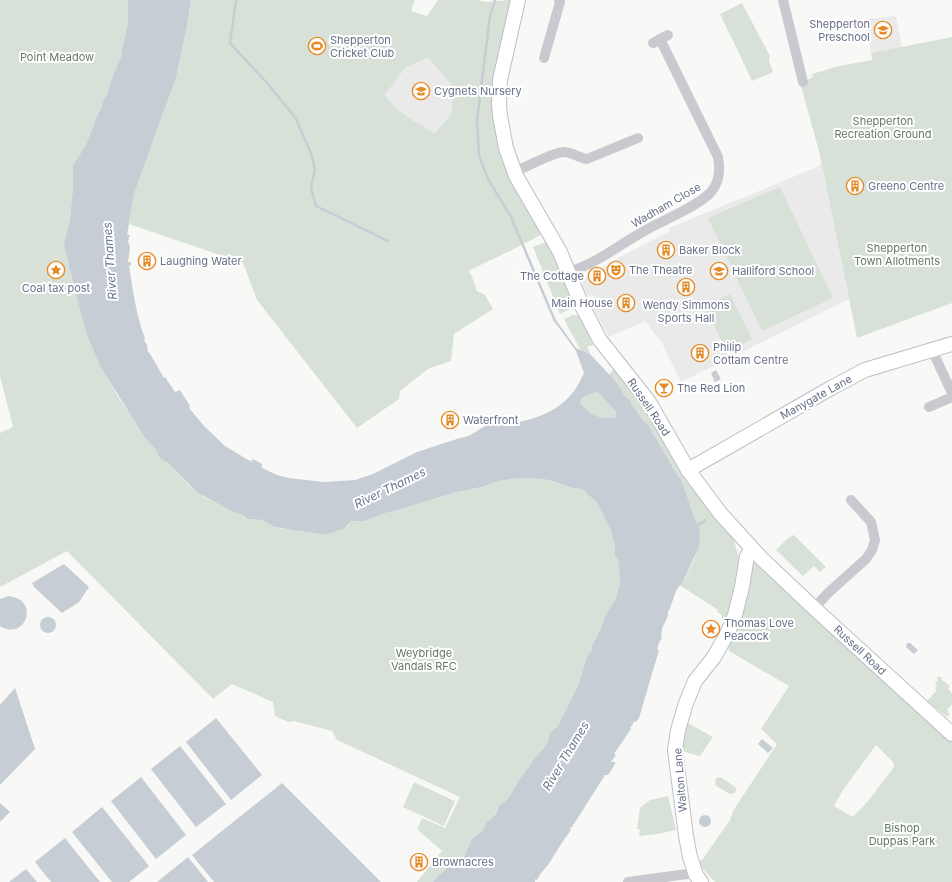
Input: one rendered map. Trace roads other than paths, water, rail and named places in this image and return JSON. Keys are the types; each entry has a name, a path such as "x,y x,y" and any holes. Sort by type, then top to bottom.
{"main road":[{"name":"Russell Road","path":"518,0 500,80 500,116 506,148 519,184 560,252 582,306 600,340 649,402 688,470 710,501 752,549 814,608 952,734"},
{"name":"Manygate Lane","path":"688,470 865,370 952,344"},
{"name":"Walton Lane","path":"698,877 690,857 678,775 676,750 678,730 686,703 695,681 714,657 727,634 735,615 742,587 747,556 752,549"}],"street":[{"path":"544,58 560,2 559,0"},
{"path":"783,0 803,82"},
{"name":"Wadham Close","path":"568,272 591,263 645,230 702,200 711,192 718,181 720,170 718,157 661,39"},
{"path":"514,172 564,152 587,159 638,138"},
{"path":"932,350 952,393"},
{"path":"929,407 952,397"},
{"path":"814,608 866,558 872,550 875,540 871,522 851,500"},
{"path":"628,882 698,877"}],"water":[{"name":"River Thames","path":"128,0 191,0 176,78 134,194 127,235 130,235 128,241 130,247 128,262 131,262 131,265 129,266 135,302 148,353 149,352 164,378 165,377 175,392 180,390 190,406 189,408 204,426 225,446 255,464 251,461 253,459 262,464 262,468 277,475 323,482 355,480 373,474 417,452 470,435 488,425 498,422 498,418 503,418 504,423 513,423 547,413 563,403 569,397 584,373 576,351 554,321 556,320 576,348 591,355 618,384 625,397 630,400 632,403 631,404 645,423 647,423 679,478 680,477 697,524 705,519 707,522 699,526 700,539 698,549 681,586 680,585 676,591 668,611 668,616 662,631 661,641 660,640 657,649 659,650 639,718 630,728 631,729 614,754 616,755 611,762 615,762 615,764 608,775 605,775 571,827 571,830 537,880 535,879 535,882 433,882 454,860 463,859 472,839 483,830 486,823 495,815 500,805 510,795 527,769 529,769 531,764 547,744 550,733 557,727 567,708 579,683 587,656 591,652 592,646 605,616 616,598 620,582 618,559 615,556 615,546 611,531 597,503 582,489 572,488 549,480 529,478 499,481 385,513 365,521 351,521 345,528 326,535 280,528 272,526 262,520 247,519 244,516 229,510 198,493 167,462 158,456 156,450 144,436 101,368 86,333 64,245 70,219 73,187 73,165 86,145 107,94 121,57 128,22","holes":["598,392 616,412 616,417 605,418 596,416 580,403 583,398"]},
{"path":"716,370 721,379 715,382 711,373"},
{"path":"64,564 89,587 79,602 62,613 34,587 32,583"},
{"path":"9,596 19,599 25,605 27,611 26,618 22,625 16,629 9,629 0,626 0,599"},
{"path":"45,617 51,617 56,622 54,631 51,633 45,633 40,628 40,622"},
{"path":"907,643 910,643 918,650 914,654 906,647"},
{"path":"15,688 35,749 0,785 0,705"},
{"path":"216,718 262,775 231,800 186,742"},
{"path":"762,739 773,748 768,753 758,744"},
{"path":"180,746 226,804 196,827 151,769"},
{"path":"141,777 186,835 156,859 111,801"},
{"path":"282,783 381,882 214,882 192,855"},
{"path":"0,803 10,812 0,822"},
{"path":"102,807 149,866 129,882 112,882 72,832"},
{"path":"703,815 707,815 711,821 707,827 703,827 699,823 699,819"},
{"path":"65,838 100,882 51,882 35,862"},
{"path":"188,857 208,882 157,882"},
{"path":"26,869 37,882 9,882"}],"waterway":[{"path":"236,0 230,43 267,83 295,117 311,153 315,169 311,188 316,206 388,241"},
{"path":"495,0 490,16 477,120 479,156 488,179 511,217 555,321"}],"place":[{"name":"Shepperton Preschool","path":"883,30"},
{"name":"Shepperton Cricket Club","path":"317,46"},
{"name":"Cygnets Nursery","path":"421,91"},
{"name":"Greeno Centre","path":"855,186"},
{"name":"Baker Block","path":"666,250"},
{"name":"Laughing Water","path":"147,261"},
{"name":"Coal tax post","path":"56,270"},
{"name":"The Theatre","path":"616,270"},
{"name":"Halliford School","path":"719,271"},
{"name":"The Cottage","path":"597,276"},
{"name":"Wendy Simmons Sports Hall","path":"686,287"},
{"name":"Main House","path":"626,303"},
{"name":"Philip Cottam Centre","path":"700,353"},
{"name":"The Red Lion","path":"664,388"},
{"name":"Waterfront","path":"450,420"},
{"name":"Thomas Love Peacock","path":"711,629"},
{"name":"Brownacres","path":"419,862"}],"park label":[{"name":"Point Meadow","path":"57,57"},
{"name":"Shepperton Recreation Ground","path":"883,127"},
{"name":"Shepperton Town Allotments","path":"897,254"},
{"name":"Weybridge Vandals RFC","path":"424,659"},
{"name":"Bishop Duppas Park","path":"902,834"}]}
